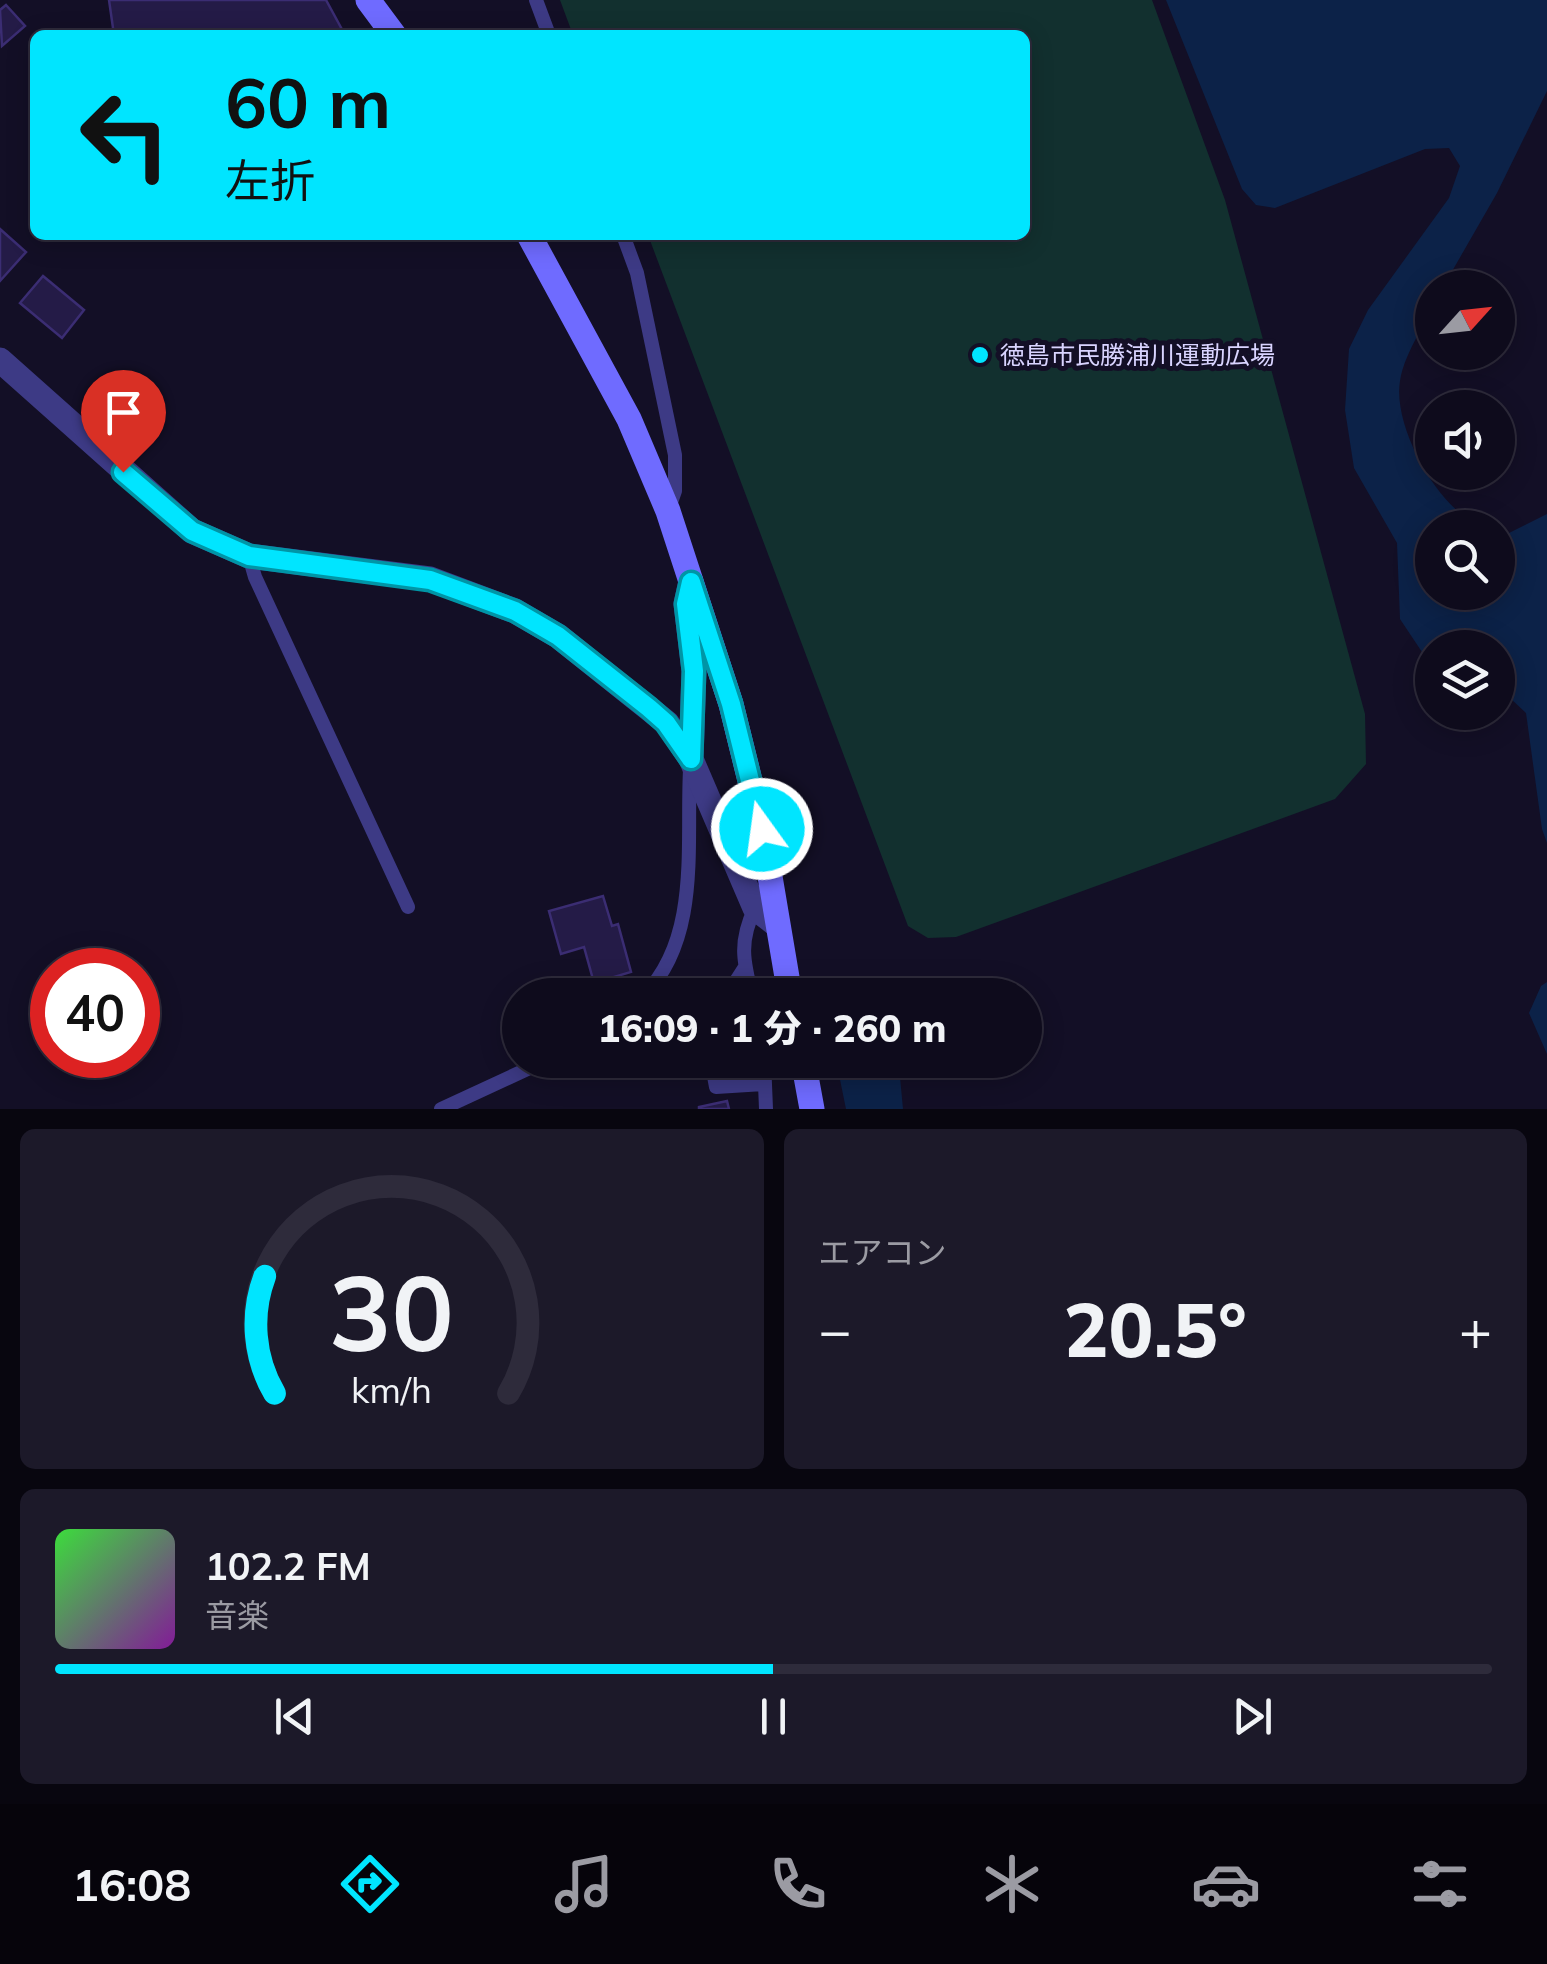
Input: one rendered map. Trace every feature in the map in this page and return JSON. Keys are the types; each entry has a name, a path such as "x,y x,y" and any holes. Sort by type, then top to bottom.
{"street":[{"path":"368,0 390,30"},
{"path":"533,240 629,419 668,512 740,740 762,829 787,978"},
{"path":"0,360 192,531 249,556 430,580 515,611 558,636 666,723 691,759 755,908 777,924"},
{"path":"691,582 686,604 694,671 691,759"},
{"path":"806,1078 812,1109"}],"lane":[{"path":"536,0 547,30"},
{"path":"625,240 637,273 675,455 675,490 668,512"},
{"path":"249,556 255,578 408,907"},
{"path":"656,978 681,928 688,862 691,759"},
{"path":"748,978 744,930 755,908"},
{"path":"737,978 745,966"},
{"path":"442,1109 508,1078"},
{"path":"714,1078 716,1087 765,1084"},
{"path":"765,1078 766,1109"}],"green space":[{"name":"徳島市民勝浦川運動広場","path":"560,0 1152,0 1225,200 1365,714 1366,764 1335,799 956,937 928,938 908,926 650,240 1030,240 1030,30 571,30"}],"water":[{"path":"1166,0 1547,0 1547,91 1497,193 1453,270 1415,270 1415,342 1403,369 1399,398 1415,451 1415,490 1438,490 1457,510 1415,510 1415,610 1515,610 1515,530 1547,514 1547,843 1526,713 1515,703 1515,630 1415,630 1415,642 1400,619 1397,543 1354,468 1345,410 1349,349 1368,310 1449,198 1460,166 1449,148 1425,149 1275,208 1256,205 1242,189"},
{"path":"1547,982 1547,1054 1529,1013 1541,986"},
{"path":"840,1078 900,1078 903,1109 846,1109"}],"building":[{"path":"109,0 326,0 342,30 113,30"},
{"path":"6,5 25,26 2,46 0,10"},
{"path":"0,229 26,252 0,281"},
{"path":"43,276 84,310 62,338 20,303"},
{"path":"603,896 612,926 618,924 631,972 593,978 584,947 561,954 549,911"},
{"path":"727,1101 729,1109 699,1109 699,1107"}],"place":[{"name":"徳島市民勝浦川運動広場","path":"980,355"}],"route":[{"path":"123,472 192,531 249,556 430,580 515,611 558,636 649,708 666,723 691,759 694,671 686,604 691,582 731,704 762,829"}]}
